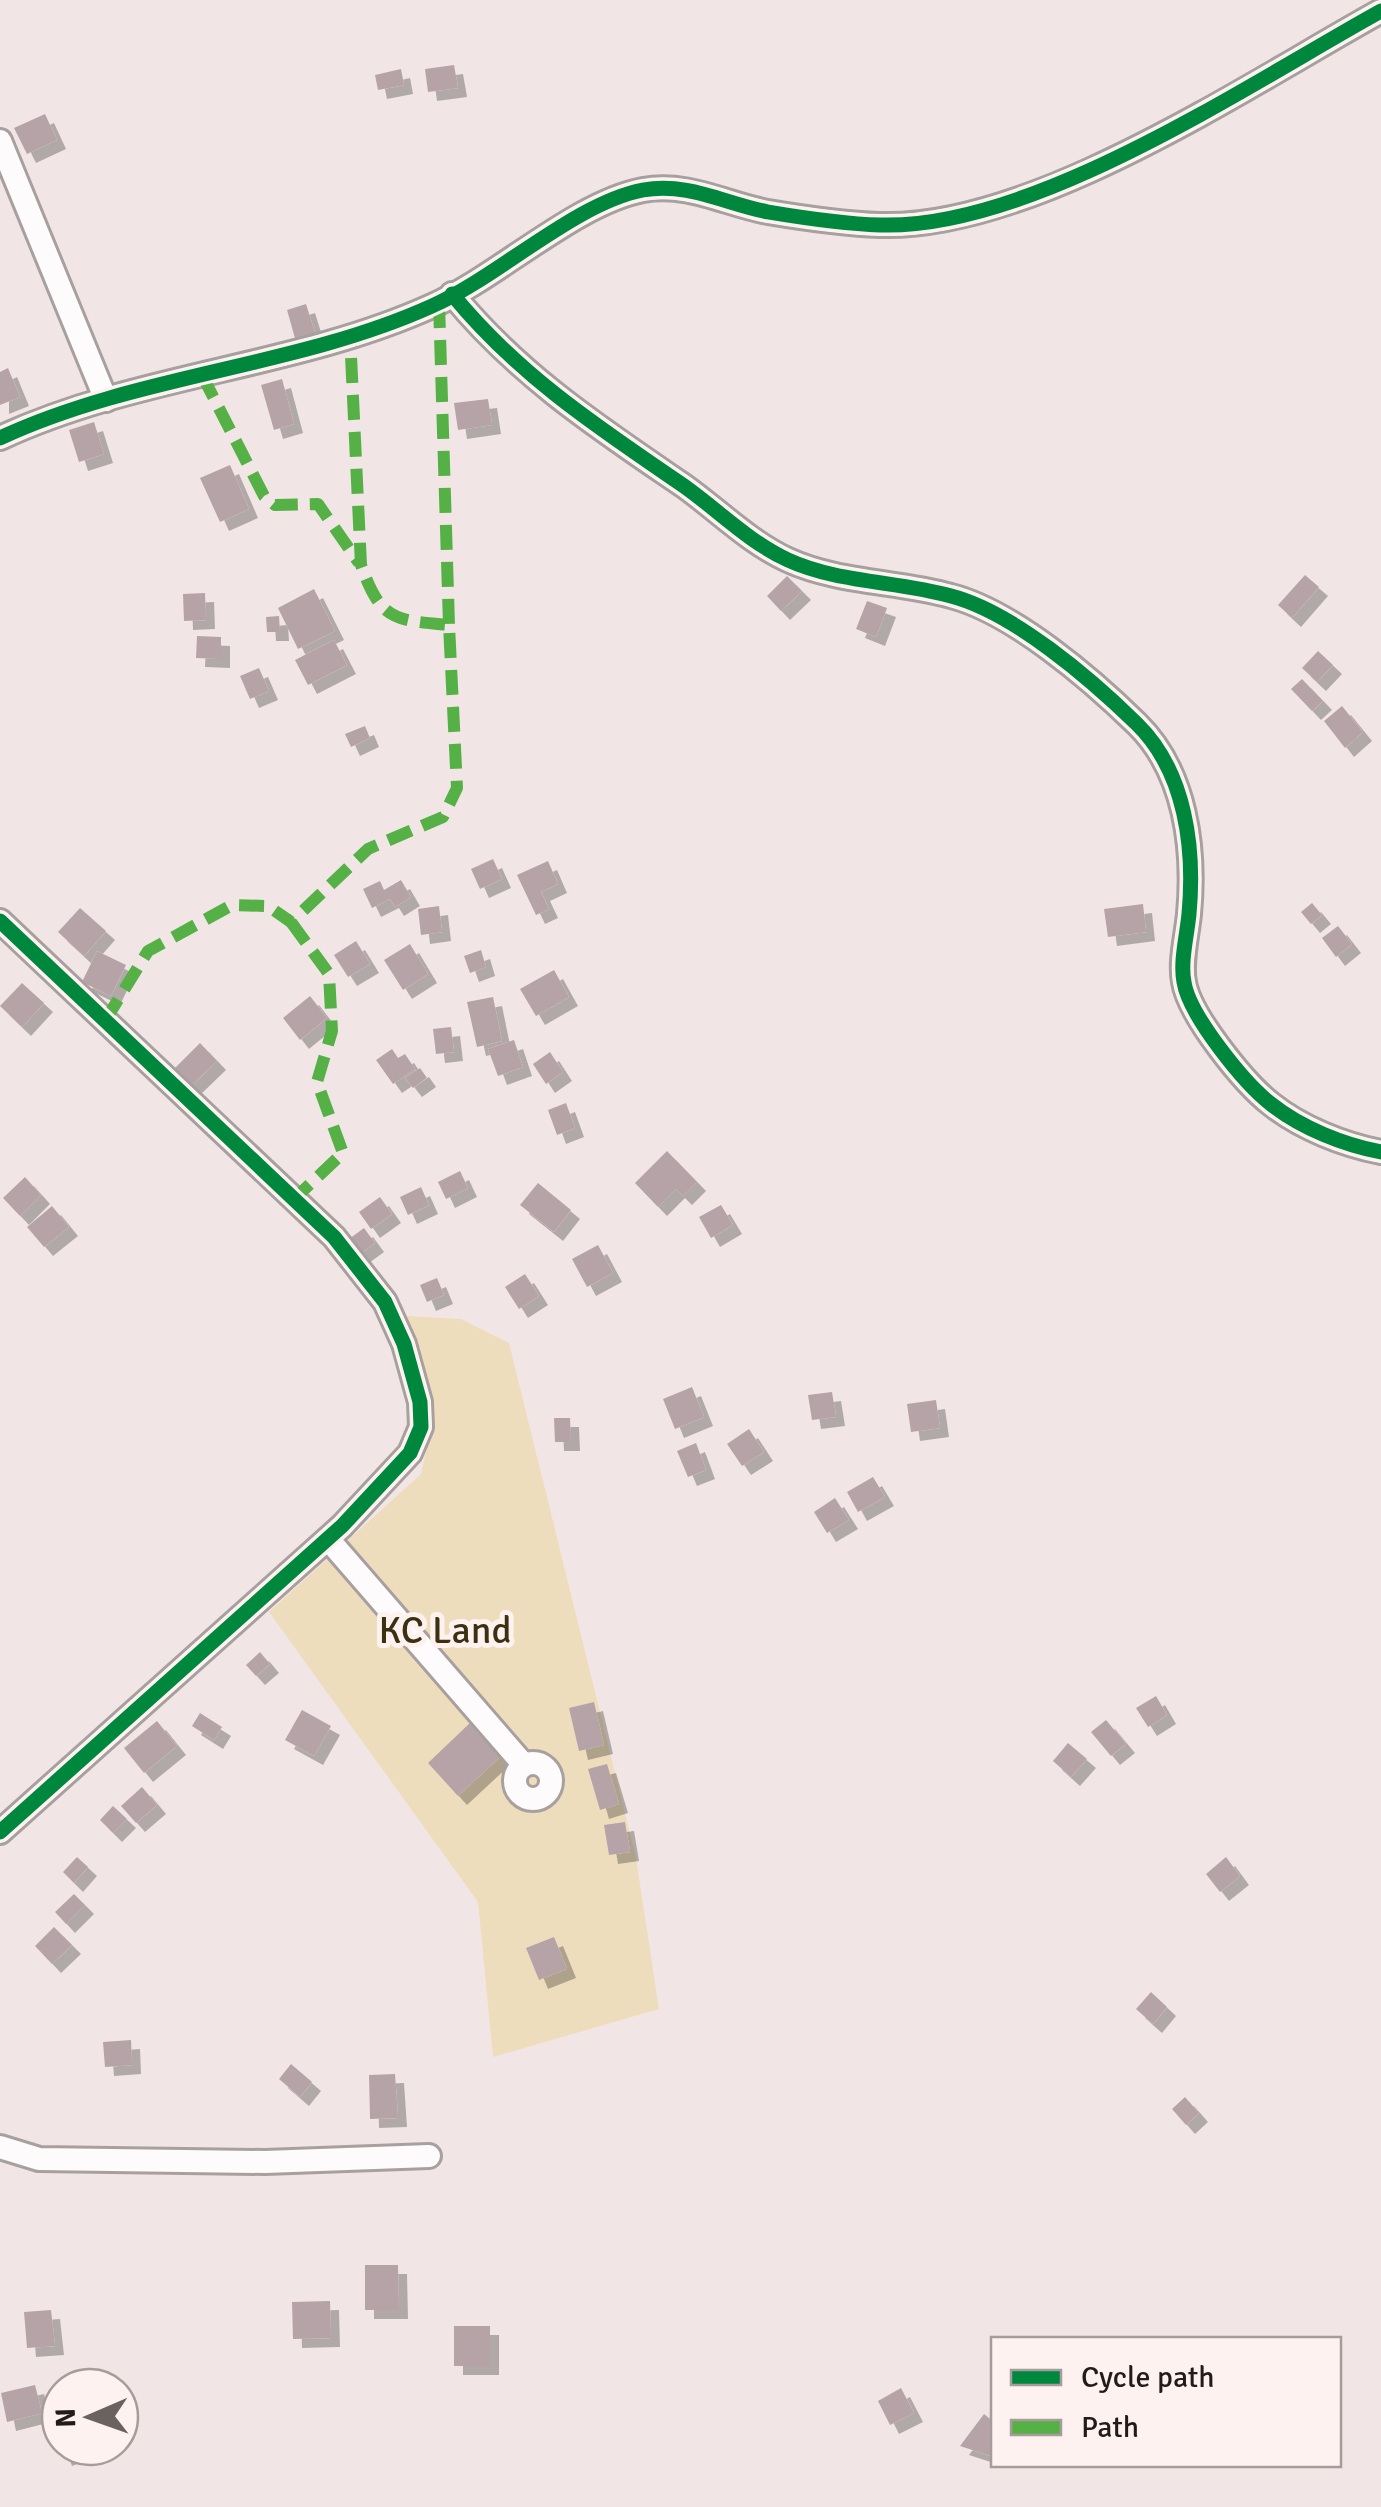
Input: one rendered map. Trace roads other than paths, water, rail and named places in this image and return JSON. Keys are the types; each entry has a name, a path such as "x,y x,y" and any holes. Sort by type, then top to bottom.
{"street":[{"path":"0,438 106,400 350,335 434,306 593,210 643,190 702,190 765,211 883,226 1001,208 1124,153 1381,10"},
{"path":"0,141 106,400"},
{"path":"452,294 489,340 538,383 756,544 818,572 955,596 1035,639 1136,722 1168,767 1189,842 1191,891 1183,980 1190,1003 1270,1104 1352,1147 1381,1152"},
{"path":"0,921 334,1237 384,1302 404,1344 420,1402 421,1427 410,1453 328,1539 0,1832"},
{"path":"328,1539 524,1765"},
{"path":"0,2147 39,2159 265,2162 428,2156"}],"park label":[{"name":"KC Land","path":"445,1630"}]}
